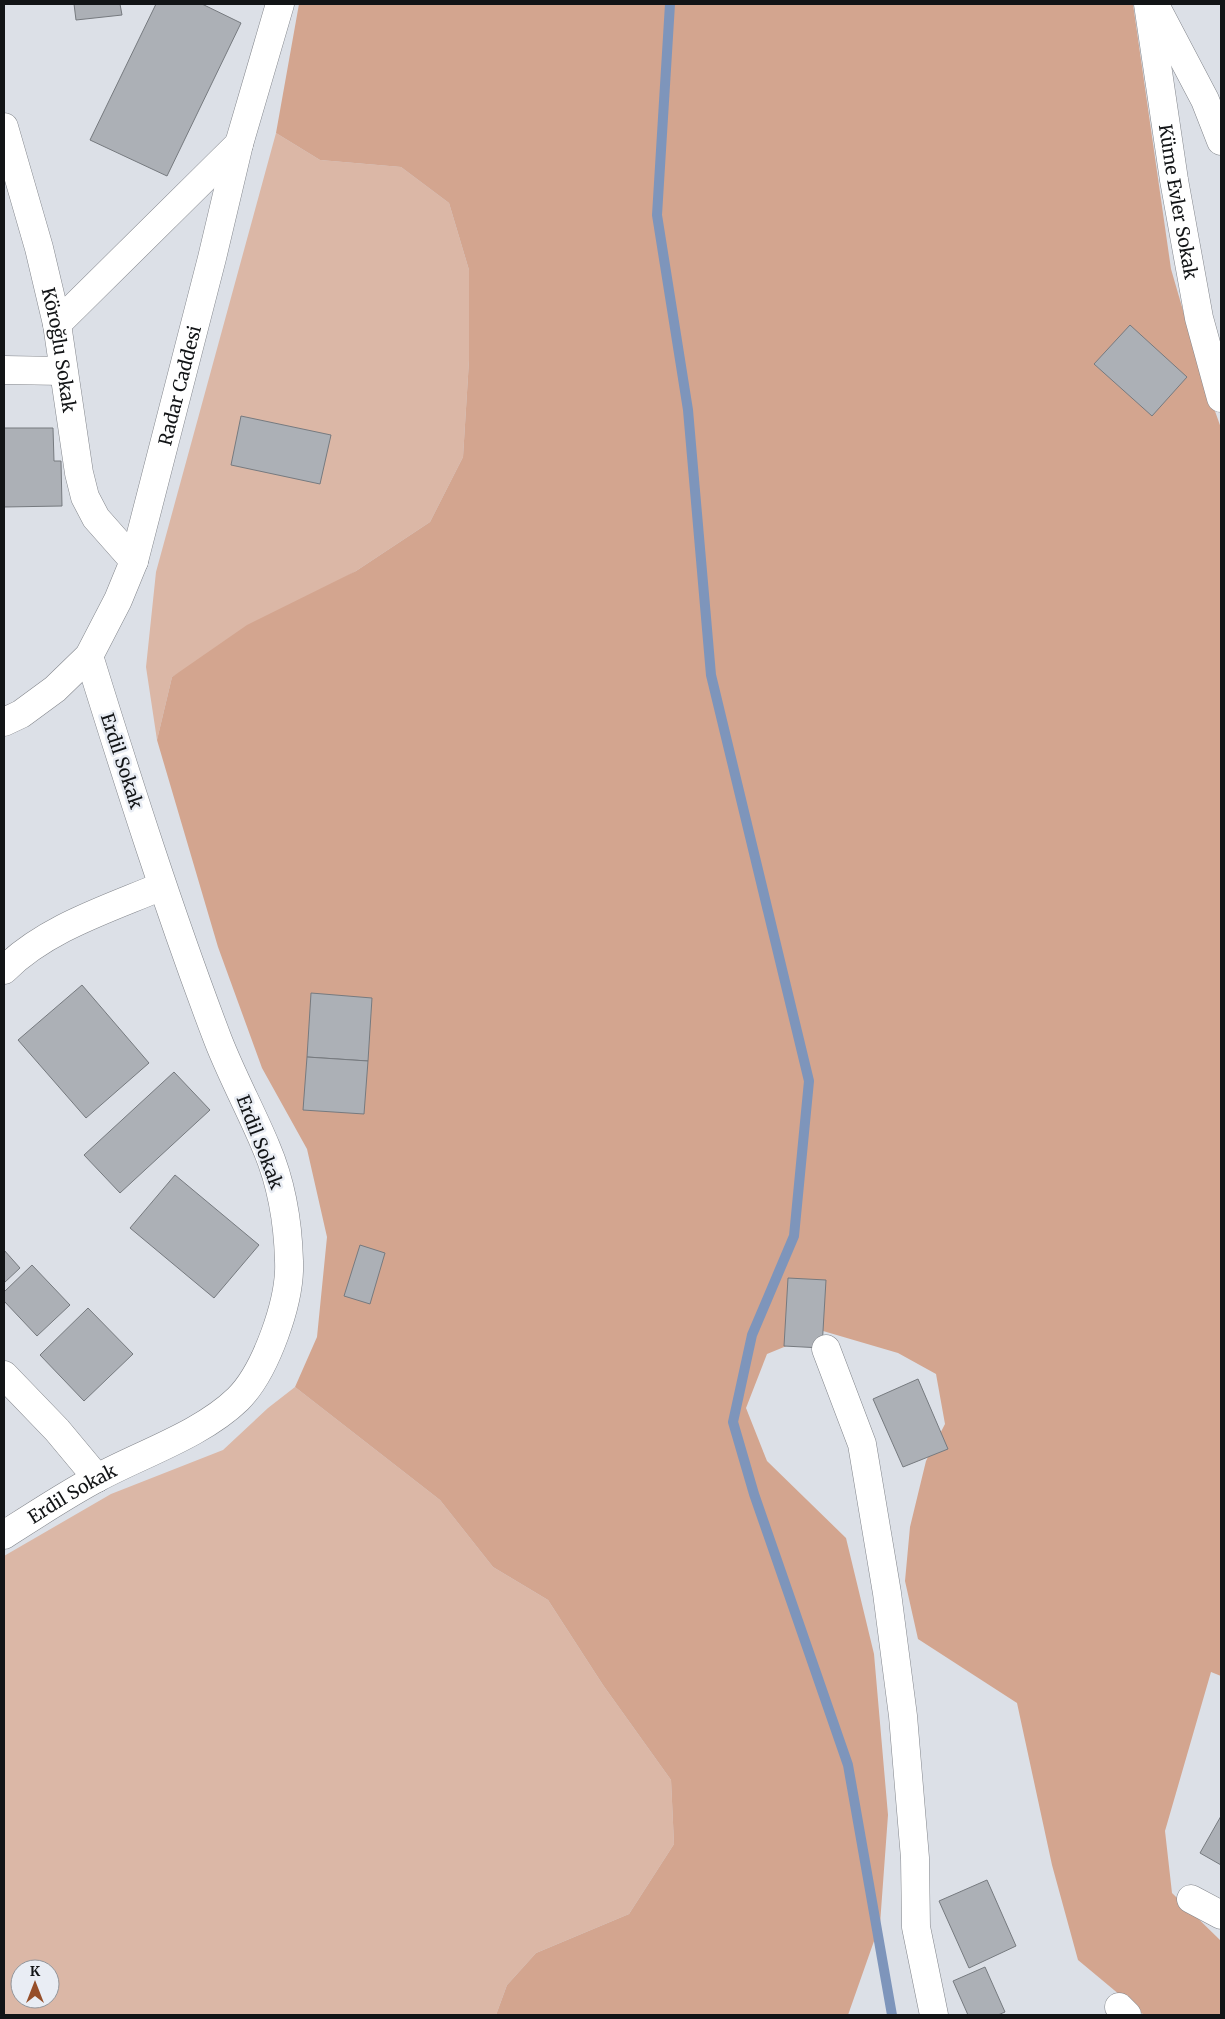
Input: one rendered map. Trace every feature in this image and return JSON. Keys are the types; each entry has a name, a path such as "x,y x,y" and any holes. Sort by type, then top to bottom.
{"street":[{"name":"Radar Caddesi","path":"4,722 21,714 55,690 89,656 118,600 134,561 200,306 239,144 280,4"},
{"name":"Küme Evler Sokak","path":"1148,4 1174,180 1199,318 1221,398"},
{"path":"1155,4 1205,100 1221,141"},
{"name":"Köroğlu Sokak","path":"4,127 39,248 57,324 79,472 85,497 96,518 134,561"},
{"path":"57,324 239,144"},
{"path":"4,370 63,371"},
{"name":"Erdil Sokak","path":"4,1534 96,1478 212,1420 240,1398 260,1369 274,1335 283,1304 290,1264 280,1189 267,1149 219,1043 162,886 89,656"},
{"path":"4,970 19,955 50,935 162,886"},
{"path":"826,1349 862,1444 882,1565 904,1716 915,1858 916,1927 934,2015"},
{"path":"4,1376 57,1430 96,1478"},
{"path":"1191,1899 1221,1915"}],"shaded area":[{"path":"299,4 1133,4 1171,269 1200,369 1221,428 1221,1676 1211,1672 1165,1831 1172,1893 1221,1941 1221,2015 1144,2015 1078,1960 1052,1865 1017,1703 918,1639 905,1581 910,1527 926,1461 945,1424 936,1374 898,1353 823,1331 767,1354 746,1408 767,1461 846,1538 874,1654 888,1815 880,1924 848,2015 496,2015 507,1985 536,1953 629,1914 674,1844 671,1780 603,1685 548,1600 493,1567 440,1500 295,1387 317,1337 327,1237 307,1149 262,1068 218,947 157,740 172,677 247,625 356,571 430,522 463,457 469,360 469,270 449,203 401,167 320,160 276,133"},
{"path":"276,133 320,160 401,167 449,203 469,270 469,360 463,457 430,522 356,571 172,677 157,740 146,667 156,572"},
{"path":"295,1387 440,1500 493,1567 548,1600 603,1685 671,1780 674,1844 629,1914 536,1953 507,1985 496,2015 4,2015 4,1556 111,1494 223,1450 268,1408"}],"building":[{"path":"74,4 120,4 122,15 76,20"},
{"path":"156,4 202,4 241,23 167,176 90,140"},
{"path":"1130,325 1187,377 1152,416 1094,364"},
{"path":"241,416 331,435 320,484 231,465"},
{"path":"4,428 53,428 54,461 61,461 62,506 4,507"},
{"path":"82,985 149,1063 86,1118 18,1040"},
{"path":"311,993 372,998 368,1061 307,1057"},
{"path":"307,1057 368,1061 364,1114 303,1110"},
{"path":"174,1072 210,1110 120,1193 84,1155"},
{"path":"175,1175 259,1245 214,1298 130,1228"},
{"path":"360,1245 385,1253 370,1304 344,1296"},
{"path":"4,1250 20,1268 4,1283"},
{"path":"32,1265 70,1305 37,1336 4,1301 4,1292"},
{"path":"788,1278 826,1280 822,1348 784,1346"},
{"path":"88,1308 133,1354 84,1401 40,1355"},
{"path":"918,1379 948,1449 903,1467 873,1399"},
{"path":"1221,1816 1221,1865 1200,1853"},
{"path":"987,1880 1016,1946 969,1968 939,1901"},
{"path":"985,1967 1005,2012 998,2015 968,2015 953,1981"}],"waterway":[{"path":"670,4 657,215 688,410 711,675 809,1081 794,1236 752,1335 733,1422 754,1494 848,1765 892,2015"}]}
